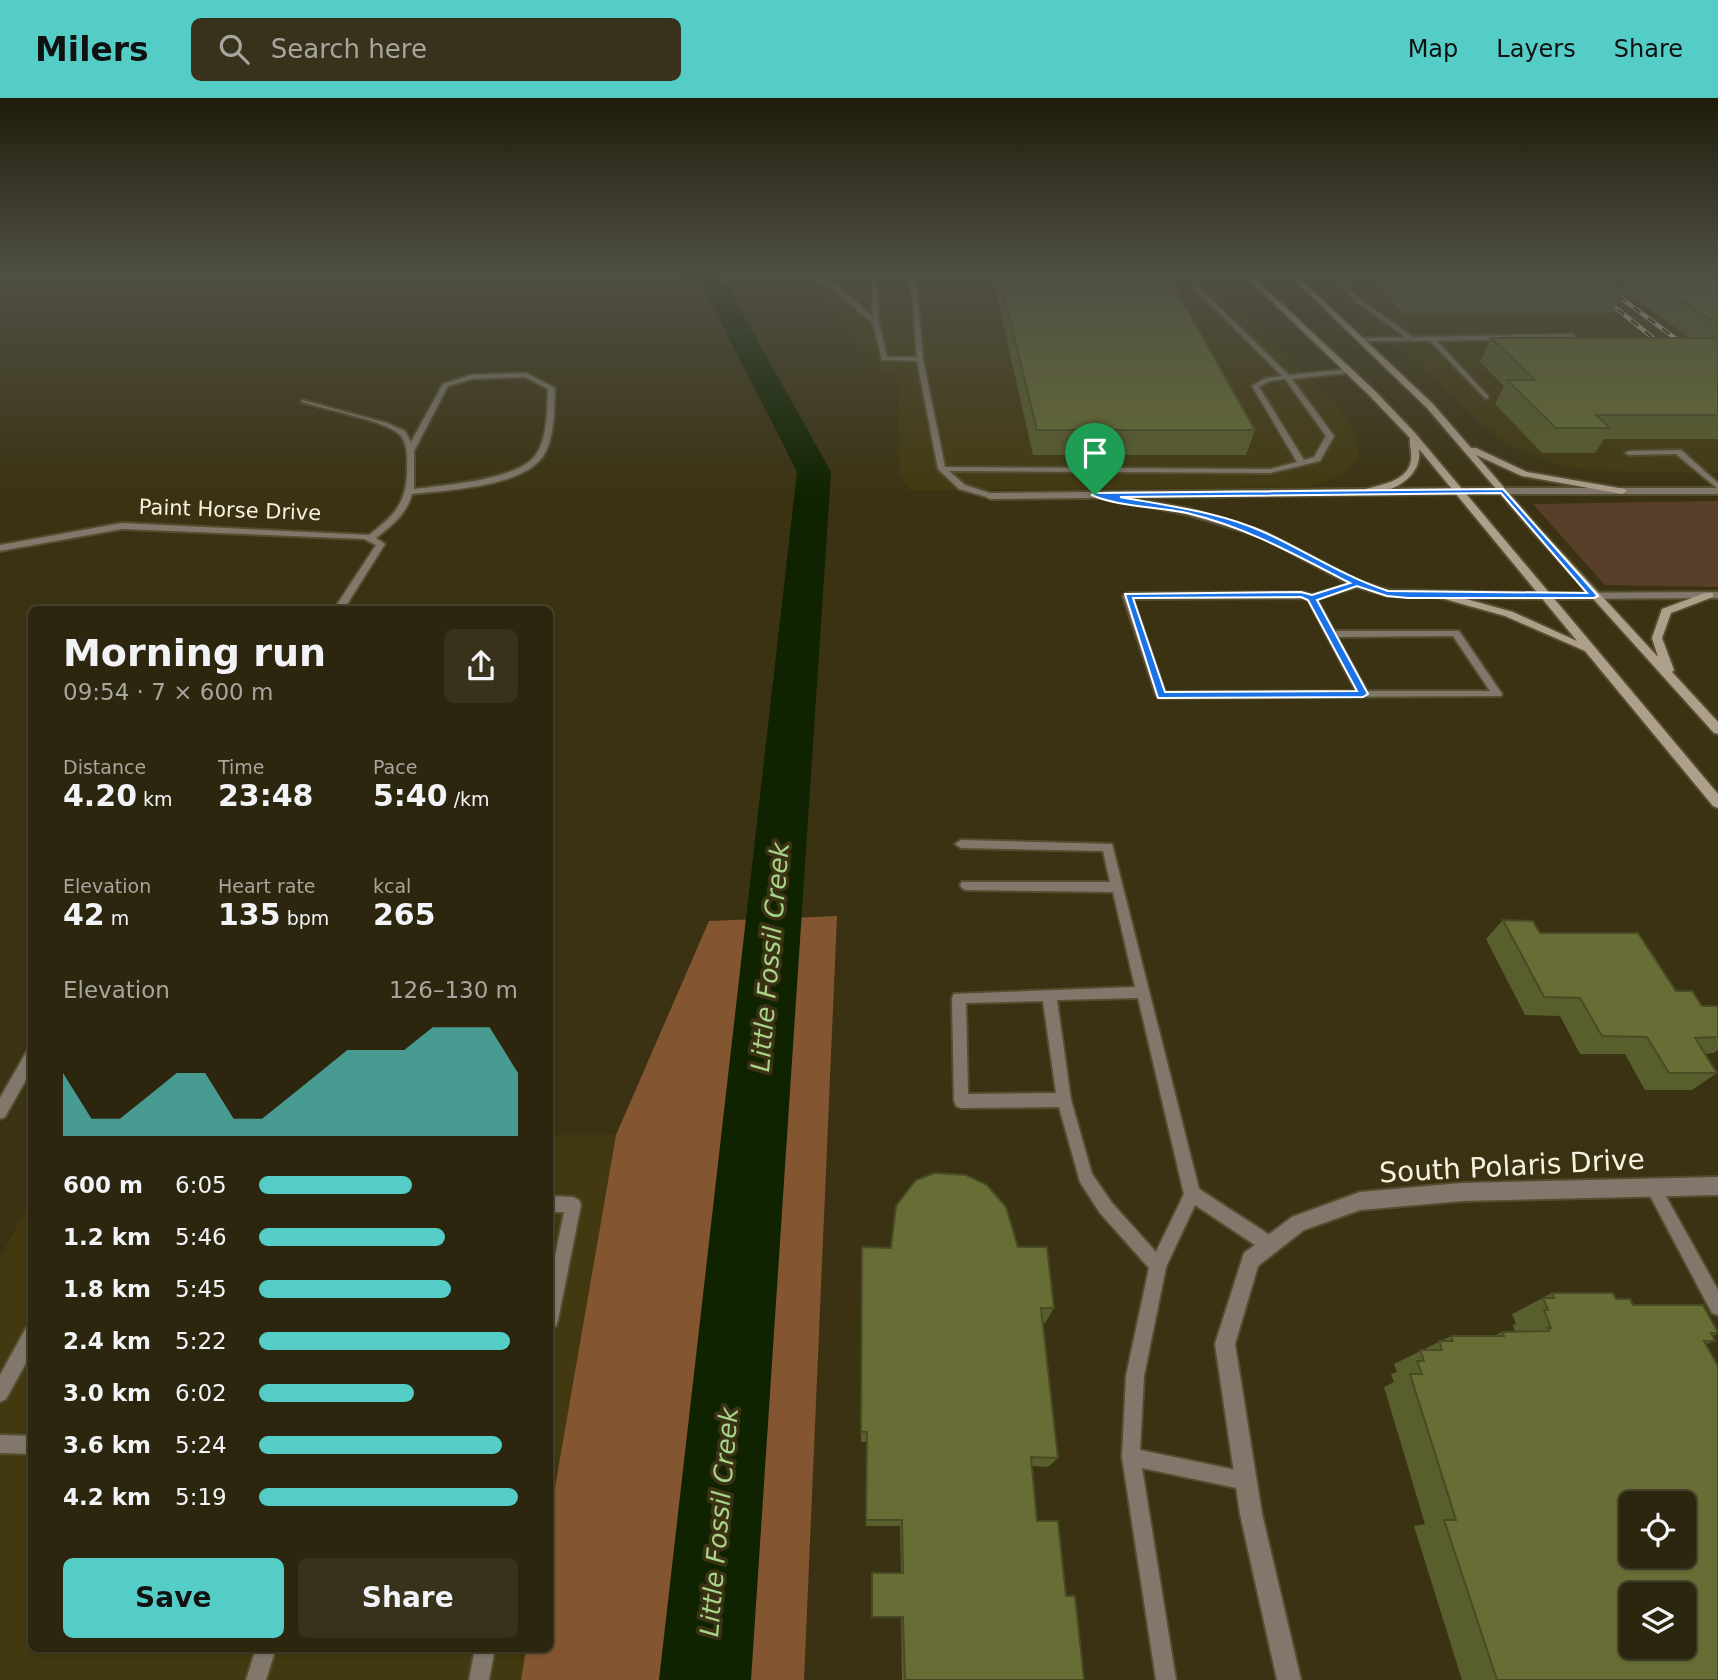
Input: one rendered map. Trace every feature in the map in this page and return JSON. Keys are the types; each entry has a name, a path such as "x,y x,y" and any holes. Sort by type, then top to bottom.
{"main road":[{"path":"1325,349 1412,435 1718,803"},
{"path":"1373,349 1430,406 1594,596 1670,674 1718,730"},
{"path":"1365,492 1409,477 1416,466 1417,452 1412,435"},
{"path":"1462,444 1489,460 1525,474 1622,491"},
{"path":"1441,595 1509,614 1551,630 1590,651"},
{"path":"1670,674 1657,638 1667,611 1714,595"}],"street":[{"path":"990,496 1718,489"},
{"path":"1095,495 1186,511 1227,522 1262,534 1357,584 1387,593 1714,595"},
{"name":"South Polaris Drive","path":"1289,1680 1251,1514 1225,1344 1251,1260 1298,1223 1360,1201 1462,1192 1718,1186"}],"lane":[{"path":"882,349 884,359 920,359"},
{"path":"919,349 942,469 945,475 962,487 990,496"},
{"path":"942,469 1270,471 1317,458 1330,436 1287,377 1258,349"},
{"path":"1441,349 1486,397"},
{"path":"1302,463 1255,386 1268,379 1348,371"},
{"path":"411,450 445,384 471,377 527,376 552,388 551,423 537,459 511,474 412,492"},
{"path":"304,401 378,421 402,433 411,450 412,492 396,518 370,539 381,544 341,606"},
{"path":"1629,453 1678,452 1718,489"},
{"name":"Paint Horse Drive","path":"0,548 122,526 370,539"},
{"path":"1331,634 1456,633 1497,694 1161,695 1128,596 1301,595 1312,598 1357,584"},
{"path":"1312,598 1363,694"},
{"path":"961,844 1108,847 1118,887 1192,1194 1158,1266 1135,1376 1131,1457 1166,1680"},
{"path":"966,885 1118,887"},
{"path":"1064,1100 961,1101 959,998 1143,992"},
{"path":"1049,995 1064,1100 1085,1177 1106,1208 1158,1266"},
{"path":"0,1112 28,1062"},
{"path":"1653,1187 1718,1307"},
{"path":"1192,1194 1270,1245"},
{"path":"553,1204 573,1205 553,1301"},
{"path":"0,1393 28,1341"},
{"path":"0,1444 28,1445"},
{"path":"1131,1457 1246,1481"},
{"path":"256,1680 265,1652"},
{"path":"479,1680 484,1652"}],"shaded area":[{"path":"863,349 1279,349 1338,405 1355,432 1359,457 1342,475 1306,487 910,490 900,475 897,372 877,372"},
{"path":"1400,349 1718,349 1718,473 1591,471 1553,463 1505,444"},
{"path":"1718,501 1718,587 1605,585 1533,504"},
{"path":"837,916 804,1680 521,1680 526,1652 553,1652 553,1499 616,1135 709,921"},
{"path":"553,1135 616,1135 553,1499"},
{"path":"28,1206 28,1652 526,1652 521,1680 0,1680 0,1257"}],"building":[{"path":"1017,349 1209,349 1255,430 1037,430"},
{"path":"1502,349 1718,349 1718,415 1596,415 1610,428 1556,428 1507,380 1535,380"},
{"path":"1503,920 1533,921 1540,933 1638,933 1676,991 1692,991 1702,1006 1718,1006 1718,1037 1695,1038 1717,1073 1669,1073 1647,1037 1602,1036 1580,998 1544,997"},
{"path":"935,1173 966,1175 987,1185 1006,1207 1018,1247 1047,1247 1054,1308 1041,1308 1058,1458 1031,1457 1037,1521 1058,1521 1066,1596 1075,1596 1084,1680 905,1680 903,1617 872,1617 872,1573 903,1573 902,1520 866,1520 867,1432 861,1432 862,1247 891,1248 896,1206 916,1180"},
{"path":"1552,1293 1613,1293 1616,1299 1630,1299 1633,1305 1703,1305 1718,1332 1711,1333 1715,1341 1704,1341 1718,1366 1718,1680 1497,1680 1444,1520 1456,1520 1410,1374 1422,1374 1417,1361 1424,1361 1420,1350 1442,1350 1439,1341 1453,1341 1451,1336 1504,1336 1502,1332 1549,1331 1548,1328 1551,1328 1544,1310 1548,1310 1543,1298 1554,1298"}],"waterway":[{"name":"Little Fossil Creek","path":"705,1680 814,472 749,349"}],"railway":[{"path":"1689,349 1718,370"}],"route":[{"path":"1095,495 1186,511 1227,522 1262,534 1357,584 1312,598 1301,595 1128,596 1161,695 1363,694 1312,598 1357,584 1387,593 1408,595 1594,596 1503,491 1095,495"}]}
